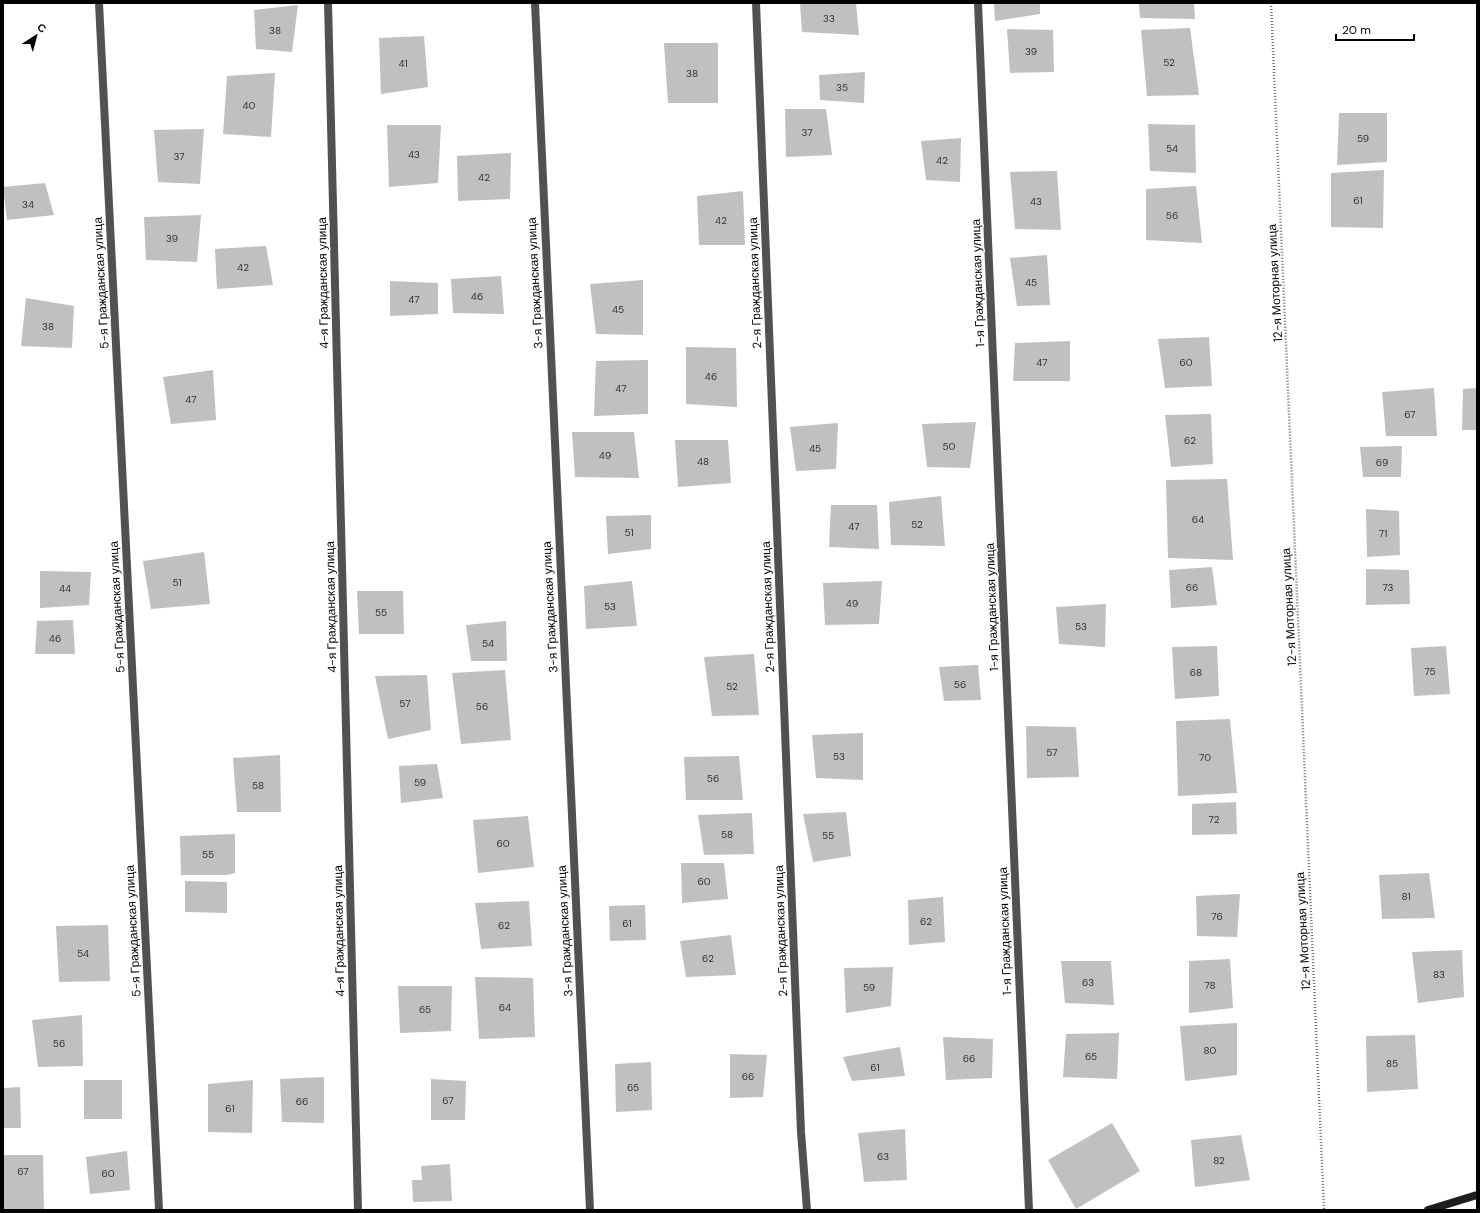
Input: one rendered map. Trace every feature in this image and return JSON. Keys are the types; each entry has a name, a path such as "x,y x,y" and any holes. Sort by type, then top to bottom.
{"main road":[{"path":"1428,1210 1477,1196"}],"street":[{"name":"5-я Гражданская улица","path":"99,3 159,1210"},
{"name":"4-я Гражданская улица","path":"328,3 358,1210"},
{"name":"3-я Гражданская улица","path":"535,3 590,1210"},
{"name":"2-я Гражданская улица","path":"756,3 800,1116 807,1210"},
{"name":"1-я Гражданская улица","path":"978,3 1029,1210"}],"path":[{"name":"12-я Моторная улица","path":"1271,3 1324,1210"}],"building":[{"path":"800,3 856,3 859,35 802,32"},
{"path":"994,3 1040,3 1040,14 995,21"},
{"path":"1139,3 1194,3 1195,19 1140,18"},
{"path":"298,5 292,52 256,49 254,10"},
{"path":"1190,28 1199,95 1147,96 1141,30"},
{"path":"1007,29 1053,30 1054,72 1010,73"},
{"path":"424,36 428,87 381,94 379,38"},
{"path":"664,43 718,43 718,103 668,103"},
{"path":"865,72 864,103 820,100 819,75"},
{"path":"275,73 271,137 223,134 227,76"},
{"path":"785,109 826,109 832,155 786,157"},
{"path":"1339,113 1387,113 1387,162 1337,165"},
{"path":"1148,124 1195,125 1196,173 1150,171"},
{"path":"387,125 441,125 438,183 389,187"},
{"path":"204,129 200,184 158,182 154,130"},
{"path":"961,138 960,182 926,180 921,141"},
{"path":"511,153 510,199 458,201 457,156"},
{"path":"1384,170 1383,228 1331,227 1331,173"},
{"path":"1057,171 1061,230 1015,229 1010,172"},
{"path":"45,183 54,215 7,220 3,187"},
{"path":"1196,186 1202,243 1146,240 1146,189"},
{"path":"743,191 745,245 699,245 697,196"},
{"path":"201,215 197,262 146,260 144,217"},
{"path":"266,246 273,285 217,289 215,249"},
{"path":"1047,255 1050,305 1017,306 1010,258"},
{"path":"501,276 504,314 453,313 451,279"},
{"path":"643,280 643,335 596,334 590,284"},
{"path":"390,281 438,283 438,314 390,316"},
{"path":"26,298 74,306 72,348 21,346"},
{"path":"1209,337 1212,386 1165,388 1158,339"},
{"path":"1070,341 1070,381 1013,381 1015,343"},
{"path":"686,347 736,348 737,407 686,404"},
{"path":"648,360 648,414 594,416 596,361"},
{"path":"213,370 216,420 171,424 163,377"},
{"path":"1434,388 1437,436 1386,436 1382,392"},
{"path":"1477,388 1477,430 1462,430 1463,389"},
{"path":"1211,414 1213,464 1171,467 1165,415"},
{"path":"976,422 970,468 927,467 922,424"},
{"path":"838,423 836,469 796,471 790,427"},
{"path":"572,432 634,432 639,478 575,477"},
{"path":"675,440 728,440 731,483 678,487"},
{"path":"1402,446 1401,477 1363,477 1360,447"},
{"path":"1227,479 1233,560 1168,558 1166,480"},
{"path":"941,496 945,546 891,545 889,502"},
{"path":"831,505 877,505 879,549 829,547"},
{"path":"1366,509 1399,511 1400,555 1367,557"},
{"path":"651,515 651,549 608,554 606,516"},
{"path":"204,552 210,604 151,609 143,561"},
{"path":"1212,567 1217,605 1171,608 1169,570"},
{"path":"1366,569 1409,570 1410,604 1366,605"},
{"path":"40,571 91,572 89,605 40,608"},
{"path":"632,581 637,626 586,629 584,586"},
{"path":"882,581 879,624 825,625 823,583"},
{"path":"357,591 403,591 404,634 359,634"},
{"path":"1106,604 1105,647 1059,644 1056,607"},
{"path":"73,620 75,654 35,654 37,621"},
{"path":"506,621 507,661 471,661 466,625"},
{"path":"1217,646 1219,696 1175,699 1172,647"},
{"path":"1446,646 1450,694 1414,696 1411,648"},
{"path":"754,654 759,715 712,716 704,657"},
{"path":"978,665 981,700 944,701 939,667"},
{"path":"505,670 511,740 461,744 452,673"},
{"path":"427,675 431,730 388,739 375,676"},
{"path":"1230,719 1237,793 1178,796 1176,721"},
{"path":"1026,726 1076,727 1079,777 1027,778"},
{"path":"863,733 863,780 816,778 812,735"},
{"path":"280,755 281,812 237,812 233,758"},
{"path":"739,756 743,800 686,800 684,757"},
{"path":"437,764 443,798 401,803 399,766"},
{"path":"1236,802 1237,834 1192,835 1192,804"},
{"path":"846,812 851,856 813,862 803,814"},
{"path":"752,813 754,854 704,855 698,815"},
{"path":"528,816 534,867 478,873 473,820"},
{"path":"235,834 235,873 227,875 181,875 180,836"},
{"path":"681,863 724,863 728,899 682,903"},
{"path":"1429,873 1435,918 1382,919 1379,875"},
{"path":"185,881 227,882 227,913 185,912"},
{"path":"1240,894 1237,937 1197,936 1196,896"},
{"path":"943,897 945,942 909,945 908,900"},
{"path":"529,901 532,946 481,949 475,903"},
{"path":"645,905 646,940 610,941 609,906"},
{"path":"108,925 110,981 59,982 56,926"},
{"path":"731,935 736,975 686,977 680,941"},
{"path":"1462,950 1464,997 1418,1003 1412,952"},
{"path":"1230,959 1233,1008 1189,1013 1189,961"},
{"path":"1061,961 1111,961 1114,1005 1065,1003"},
{"path":"893,967 891,1006 846,1013 844,968"},
{"path":"475,977 533,978 535,1037 479,1039"},
{"path":"398,986 452,986 451,1031 400,1033"},
{"path":"82,1015 83,1066 38,1067 32,1020"},
{"path":"1237,1023 1237,1075 1185,1081 1180,1026"},
{"path":"1119,1033 1117,1079 1063,1077 1066,1034"},
{"path":"1415,1035 1418,1089 1367,1092 1366,1036"},
{"path":"943,1037 993,1039 992,1078 946,1080"},
{"path":"900,1047 905,1076 852,1081 843,1057"},
{"path":"730,1054 767,1055 763,1097 730,1098"},
{"path":"651,1062 652,1110 616,1112 615,1064"},
{"path":"324,1077 324,1123 282,1122 280,1079"},
{"path":"431,1079 466,1081 465,1120 431,1120"},
{"path":"84,1080 122,1080 122,1119 84,1119"},
{"path":"253,1080 252,1133 208,1132 208,1084"},
{"path":"20,1087 21,1128 3,1128 3,1088"},
{"path":"1112,1123 1140,1171 1076,1209 1048,1160"},
{"path":"905,1129 907,1180 864,1182 858,1133"},
{"path":"1241,1135 1250,1180 1195,1187 1191,1140"},
{"path":"127,1151 130,1190 90,1194 86,1157"},
{"path":"3,1155 43,1155 44,1210 4,1210"},
{"path":"450,1164 452,1201 413,1202 412,1180 422,1180 421,1166"}]}
